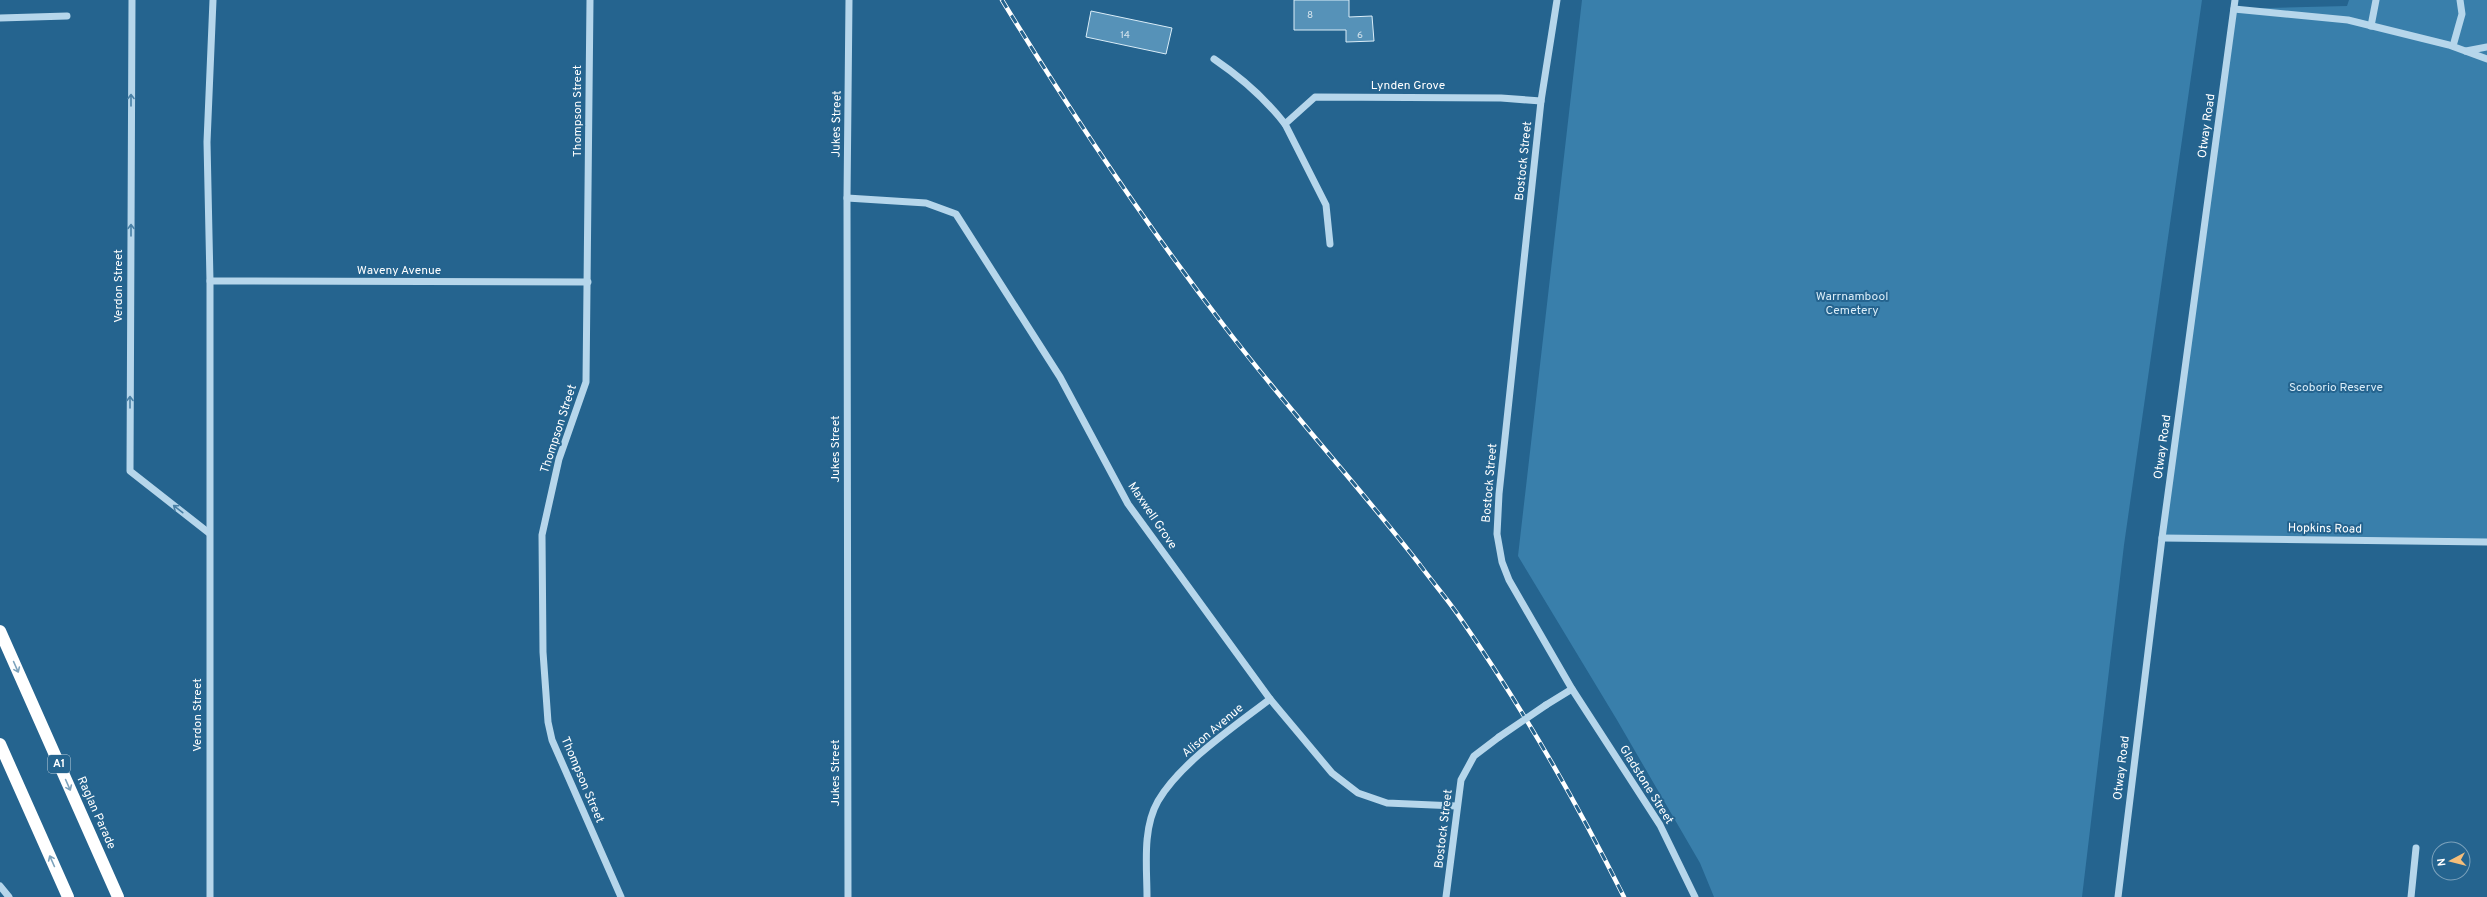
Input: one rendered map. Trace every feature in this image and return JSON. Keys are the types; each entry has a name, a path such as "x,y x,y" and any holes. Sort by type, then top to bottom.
{"highway":[{"name":"Raglan Parade","path":"0,631 118,897"},
{"path":"0,744 68,897"}],"street":[{"name":"Verdon Street","path":"132,0 130,471 209,533"},
{"name":"Verdon Street","path":"210,897 210,281 207,142 213,0"},
{"name":"Thompson Street","path":"590,0 586,382 559,459 542,535 543,652 552,740 621,897"},
{"name":"Jukes Street","path":"848,897 847,198 849,0"},
{"name":"Bostock Street","path":"1446,897 1456,806 1461,780 1474,756 1499,737 1572,689 1509,580 1502,562 1497,534 1497,517 1541,101 1557,0"},
{"name":"Otway Road","path":"2118,897 2162,538 2235,0"},
{"path":"2371,26 2376,0"},
{"path":"2453,46 2462,14 2460,0"},
{"path":"2234,9 2348,20 2453,46 2487,59"},
{"path":"0,18 67,16"},
{"path":"2466,51 2487,48"},
{"path":"2466,51 2487,53"},
{"path":"1214,59 1247,82 1268,102 1285,124 1326,205 1330,244"},
{"name":"Lynden Grove","path":"1285,124 1315,97 1501,98 1541,101"},
{"name":"Maxwell Grove","path":"847,198 926,203 956,214 1060,377 1128,504 1270,699 1332,773 1358,793 1387,802 1456,806"},
{"name":"Waveny Avenue","path":"210,281 588,282"},
{"name":"Hopkins Road","path":"2162,538 2487,542"},
{"name":"Gladstone Street","path":"1572,689 1660,825 1695,897"},
{"name":"Alison Avenue","path":"1147,897 1147,843 1158,801 1199,755 1270,699"},
{"path":"2411,897 2416,848"},
{"path":"0,886 9,897"}],"green space":[{"name":"Warrnambool Cemetery","path":"1582,0 2202,0 2124,545 2082,897 1714,897 1700,863 1617,720 1518,556"},
{"name":"Scoborio Reserve","path":"2349,0 2487,0 2487,542 2162,538 2234,9 2347,6"}],"building":[{"path":"1294,0 1349,0 1349,17 1372,16 1374,41 1346,42 1346,30 1294,30"},
{"path":"1091,11 1172,28 1166,54 1086,37"}],"railway":[{"path":"1002,0 1109,166 1166,248 1225,327 1372,505 1458,615 1528,722 1568,792 1624,897"}]}
